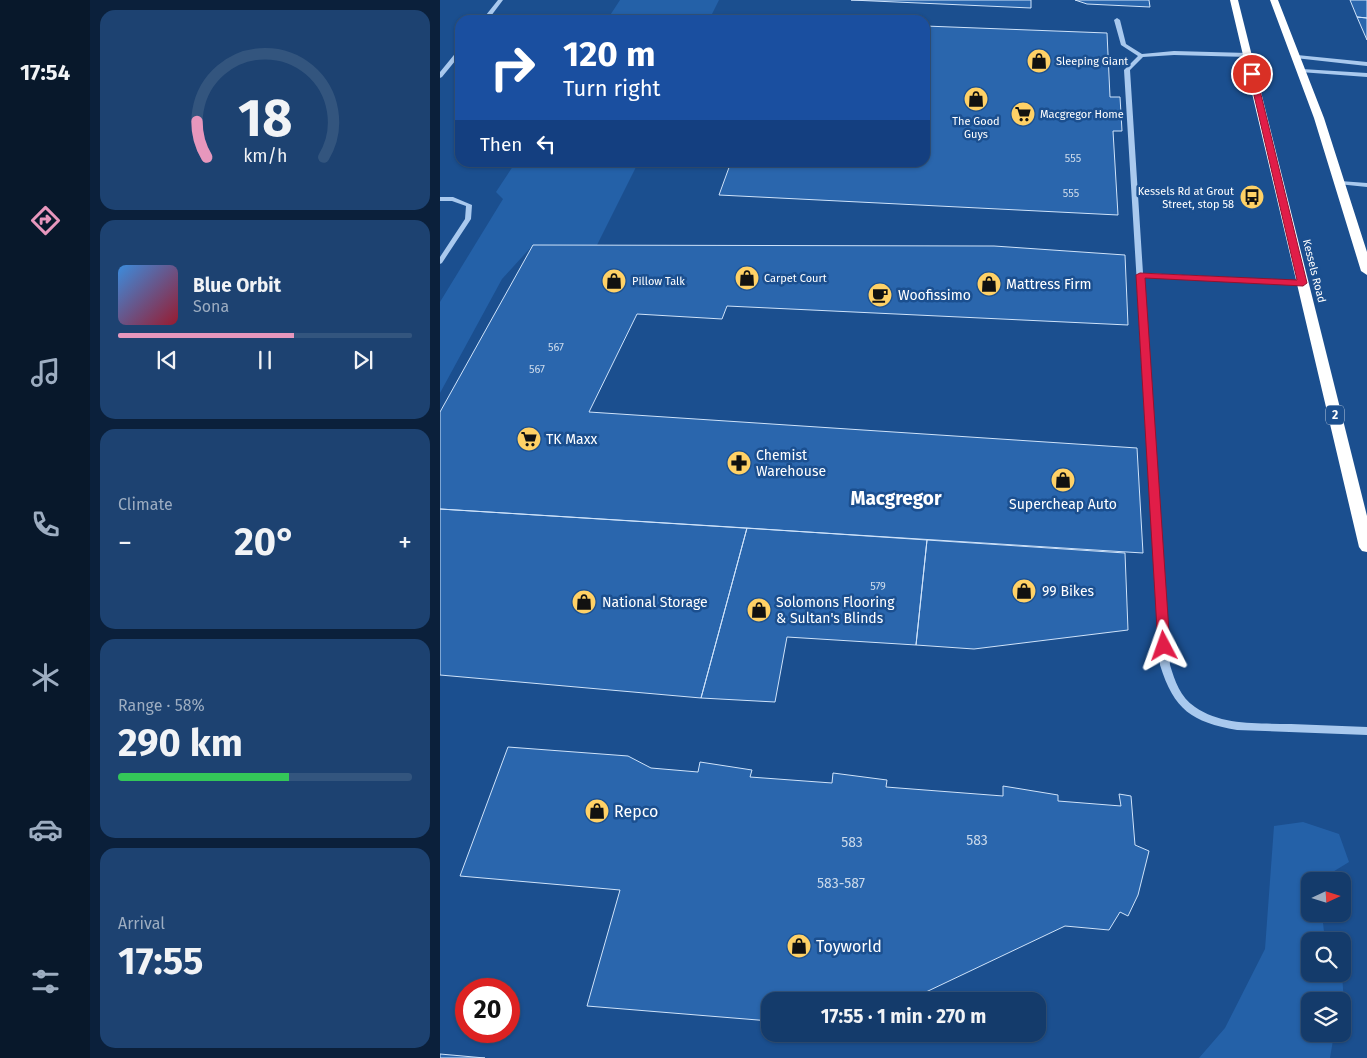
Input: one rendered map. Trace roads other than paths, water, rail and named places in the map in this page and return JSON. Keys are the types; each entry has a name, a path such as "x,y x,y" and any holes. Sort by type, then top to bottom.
{"highway":[{"name":"Kessels Road","path":"1234,0 1367,548"},
{"path":"1274,0 1302,71 1340,183 1367,271"}],"street":[{"path":"489,15 501,0"},
{"path":"1248,55 1174,53 1141,56 1127,70 1166,665 1170,682 1179,698 1189,710 1216,723 1237,726 1367,731"},
{"path":"440,76 455,57"},
{"path":"1297,57 1367,64"},
{"path":"1302,71 1367,75"},
{"path":"440,198 453,199 469,205 468,219 440,262"},
{"path":"1140,275 1303,283"}],"lane":[{"path":"1117,20 1124,45 1141,56"},
{"path":"1340,183 1367,184"}],"place":[{"name":"Sleeping Giant","path":"1039,61"},
{"name":"The Good Guys","path":"976,99"},
{"name":"Macgregor Home","path":"1023,114"},
{"name":"Kessels Rd at Grout Street, stop 58","path":"1252,197"},
{"name":"Carpet Court","path":"747,278"},
{"name":"Pillow Talk","path":"614,281"},
{"name":"Mattress Firm","path":"989,284"},
{"name":"Woofissimo","path":"880,295"},
{"name":"TK Maxx","path":"529,439"},
{"name":"Chemist Warehouse","path":"739,463"},
{"name":"Supercheap Auto","path":"1063,480"},
{"name":"99 Bikes","path":"1024,591"},
{"name":"National Storage","path":"584,602"},
{"name":"Solomons Flooring & Sultan's Blinds","path":"759,610"},
{"name":"Repco","path":"597,811"},
{"name":"Toyworld","path":"799,946"}],"district":[{"name":"Macgregor","path":"896,498"}]}
